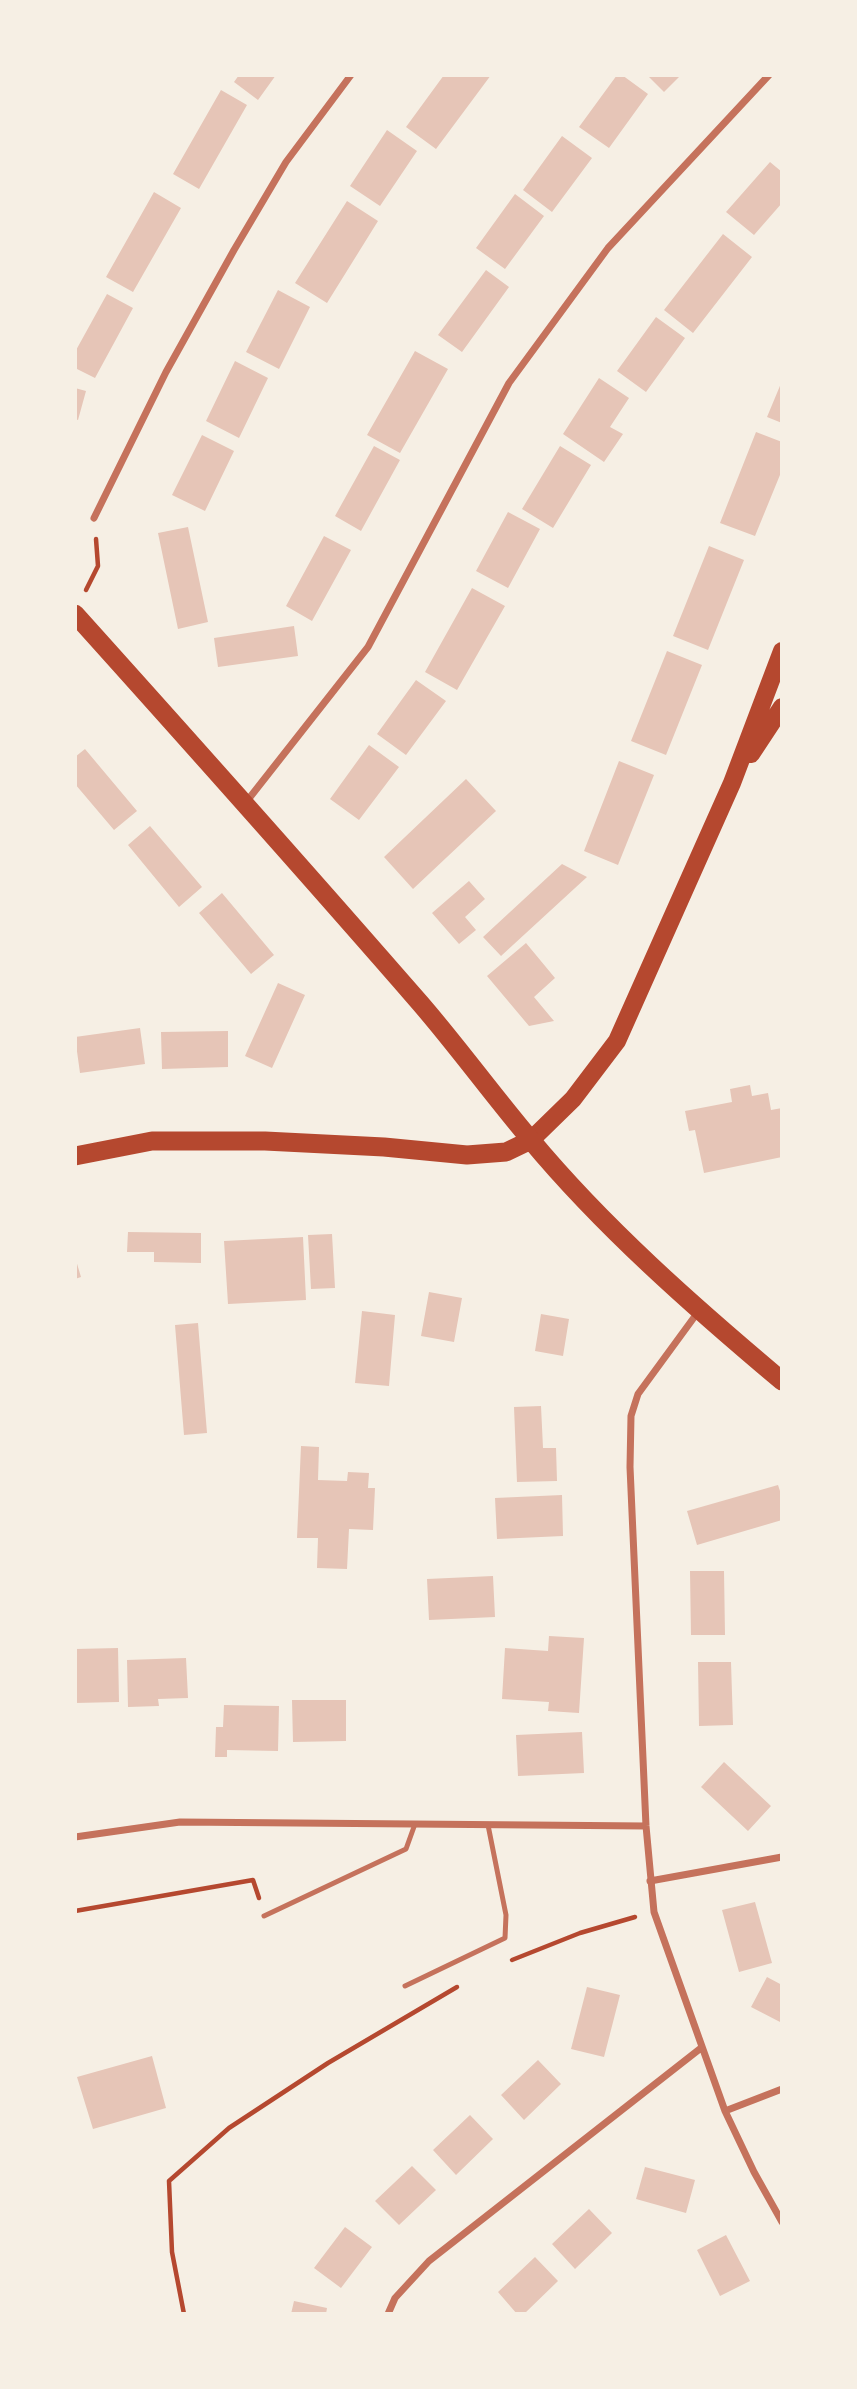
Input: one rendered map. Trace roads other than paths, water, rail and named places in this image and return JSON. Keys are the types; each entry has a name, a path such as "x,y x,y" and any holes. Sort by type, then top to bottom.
{"highway":[{"path":"78,608 455,1044 531,1140 603,1217 699,1311 782,1381"},
{"path":"75,1156 152,1141 265,1141 384,1147 467,1155 506,1152 531,1140"}],"main road":[{"path":"531,1140 573,1098 617,1041 732,783 782,651"},
{"path":"732,783 782,707"}],"street":[{"path":"94,518 166,372 234,250 286,162 351,75"},
{"path":"246,803 368,647 509,383 608,248 769,75"},
{"path":"699,1311 638,1394 631,1416 630,1467 650,1881 654,1912 725,2111 782,2222"},
{"path":"75,1837 180,1822 646,1826"},
{"path":"650,1881 782,1857"},
{"path":"388,2314 395,2298 429,2261 701,2048"},
{"path":"725,2111 782,2089"}],"lane":[{"path":"264,1916 405,1849 415,1824"},
{"path":"405,1986 505,1938 506,1915 488,1825"}]}
